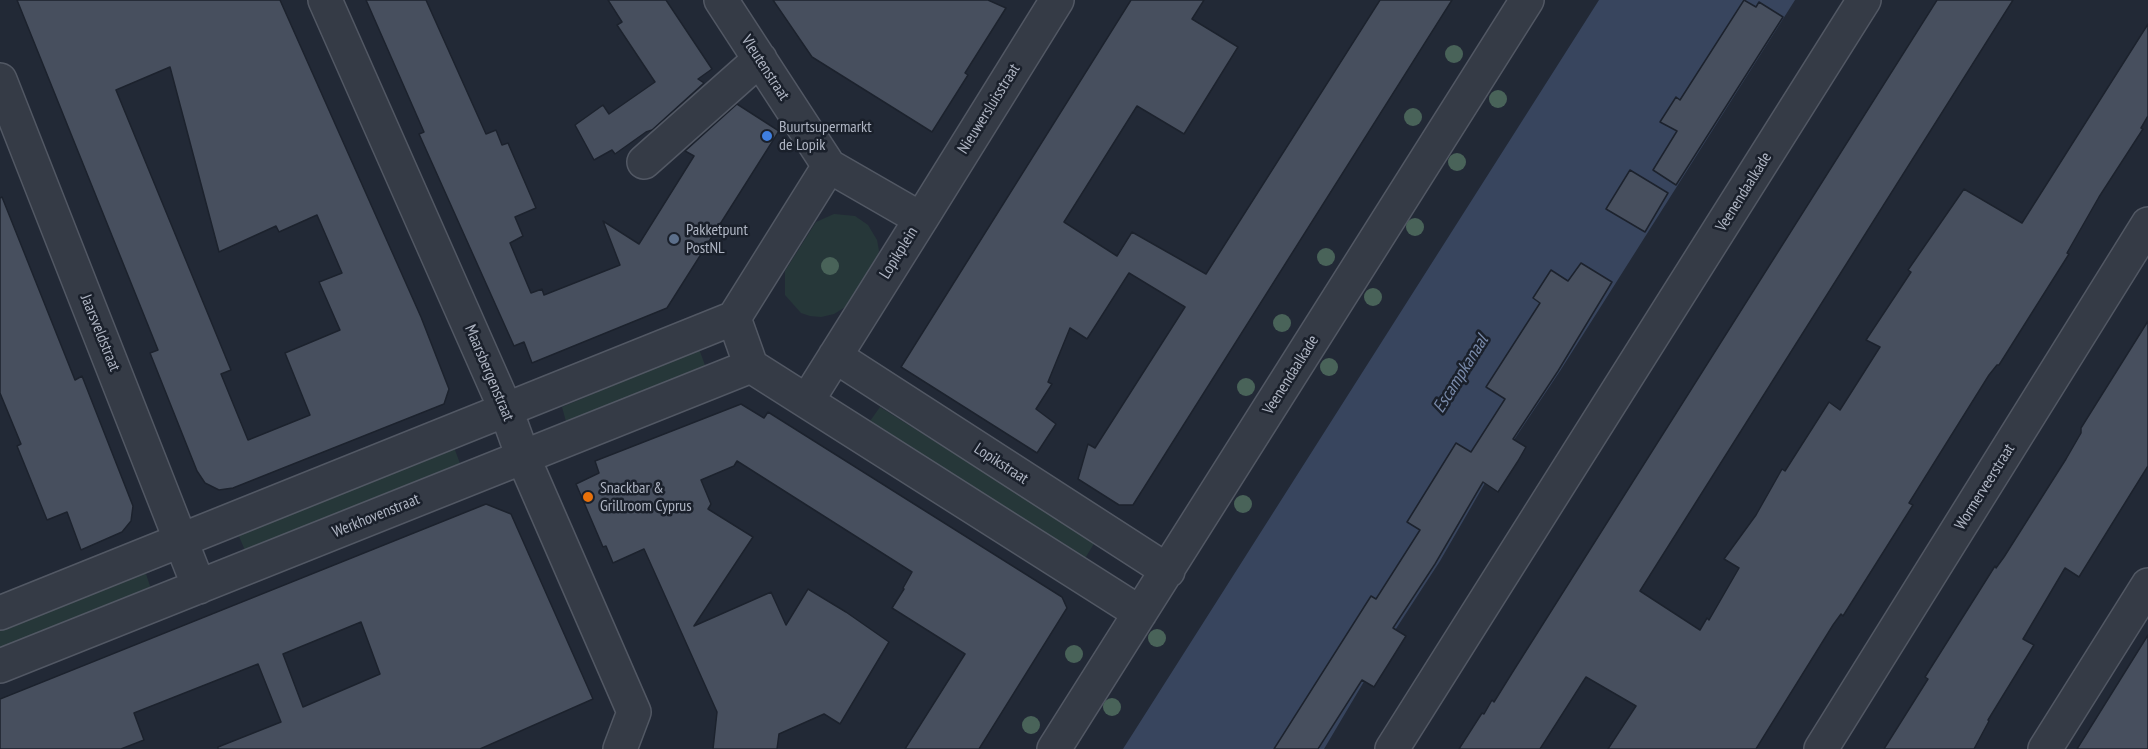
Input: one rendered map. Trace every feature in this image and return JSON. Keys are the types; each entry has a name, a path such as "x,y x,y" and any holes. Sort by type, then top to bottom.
{"street":[{"name":"Maarsbergenstraat","path":"325,0 506,410 634,712 620,749"},
{"name":"Vleutenstraat","path":"721,0 830,166"},
{"name":"Nieuwersluisstraat","path":"921,219 1057,0"},
{"name":"Veenendaalkade","path":"1054,749 1527,0"},
{"name":"Veenendaalkade","path":"1392,749 1864,0"},
{"path":"644,162 760,59"},
{"name":"Jaarsveldstraat","path":"0,80 199,587"},
{"path":"0,613 734,318 830,166"},
{"name":"Lopikplein","path":"807,401 921,219 830,166"},
{"name":"Wormerveerstraat","path":"1821,749 2148,224"},
{"path":"734,318 752,366 1140,613"},
{"name":"Lopikstraat","path":"835,356 1168,571"},
{"name":"Werkhovenstraat","path":"0,666 752,366"},
{"path":"2045,749 2148,585"}],"shaded area":[{"path":"834,214 855,216 868,225 877,240 879,251 875,263 847,306 834,314 821,317 810,316 801,313 785,295 785,271 816,222"},
{"path":"699,349 706,368 567,425 562,407"},
{"path":"880,407 1095,542 1084,560 868,424"},
{"path":"453,445 461,466 247,555 238,534"},
{"path":"145,571 152,592 0,653 0,630"}],"water":[{"name":"Escampkanaal","path":"1599,0 1795,0 1560,371 1485,483 1440,561 1388,641 1324,749 1123,749"}],"building":[{"path":"17,0 280,0 421,317 449,389 444,404 233,488 219,490 205,483 197,471 150,353 158,350","holes":["170,67 219,252 276,226 279,232 317,215 342,273 319,282 340,330 285,353 310,415 248,440 221,374 231,370 116,90"]},
{"path":"366,0 426,0 486,134 496,130 502,145 508,143 536,208 515,217 523,236 510,243 531,293 542,289 544,295 620,265 603,221 639,244 694,156 685,151 737,104 779,131 667,308 532,363 524,342 514,346 419,134 424,132"},
{"path":"608,0 666,0 712,69 698,79 704,83 652,130 615,154 612,150 594,160 575,125 603,105 609,114 655,82 617,25 622,22"},
{"path":"773,0 988,0 1006,8 965,73 968,75 932,132 812,57"},
{"path":"1131,0 1204,0 1192,19 1238,47 1184,134 1137,106 1064,222 1117,256 1132,232 1206,274 1380,0 1452,0 1133,505 1119,505 1078,479 1088,444 1095,448 1185,307 1129,273 1087,339 1070,328 1048,382 1052,384 1036,409 1056,424 1037,453 901,367"},
{"path":"1744,0 1756,7 1759,2 1783,17 1676,185 1653,170 1677,131 1660,122 1676,97 1680,100"},
{"path":"1937,0 2013,0 1640,591 1700,630 1707,618 1709,620 1739,568 1724,559 1756,515 1782,469 1785,471 1829,402 1840,410 1880,347 1866,340 1911,272 1908,270 1964,189 2022,223 2148,24 2148,116 2141,128 2143,129 2099,197 2067,253 2069,254 1999,365 1989,375 1909,503 1913,505 1843,616 1841,614 1833,625 1756,749 1608,749 1636,706 1586,677 1540,749 1459,749 1482,713 1484,714 1492,700 1494,702"},
{"path":"1630,170 1668,193 1645,232 1606,209"},
{"path":"2,197 75,380 82,376 133,506 131,521 122,532 81,550 67,512 47,520 17,446 21,444 0,393 0,198"},
{"path":"1581,263 1612,282 1513,439 1526,447 1518,461 1498,492 1483,482 1435,564 1393,628 1406,636 1374,687 1362,680 1318,749 1274,749 1371,596 1376,599 1420,530 1407,522 1456,443 1471,452 1505,399 1486,387 1540,303 1533,298 1551,270 1568,281"},
{"path":"2148,321 2148,466 2079,577 2065,568 2023,639 2034,645 1988,720 1974,749 1884,749 1928,679 1925,677 2066,459 2081,433 2081,428"},
{"path":"741,404 764,418 768,412 1062,597 1067,608 979,749 905,749 965,654 892,608 912,572 737,461 734,466 701,480 711,504 708,509 753,537 694,626 771,592 786,625 808,589 889,642 840,724 824,714 779,734 777,749 713,749 717,712 644,549 613,563 606,546 603,547 576,484 599,473 595,461"},
{"path":"486,504 511,514 593,699 480,749 218,749 218,747 281,722 258,664 134,713 144,740 121,749 0,749 0,699","holes":["361,622 380,674 303,707 283,654"]},
{"path":"2148,635 2148,749 2077,749 2110,696"}],"place":[{"name":"Buurtsupermarkt de Lopik","path":"767,136"},
{"name":"Pakketpunt PostNL","path":"674,239"},
{"name":"Snackbar & Grillroom Cyprus","path":"588,497"}]}
